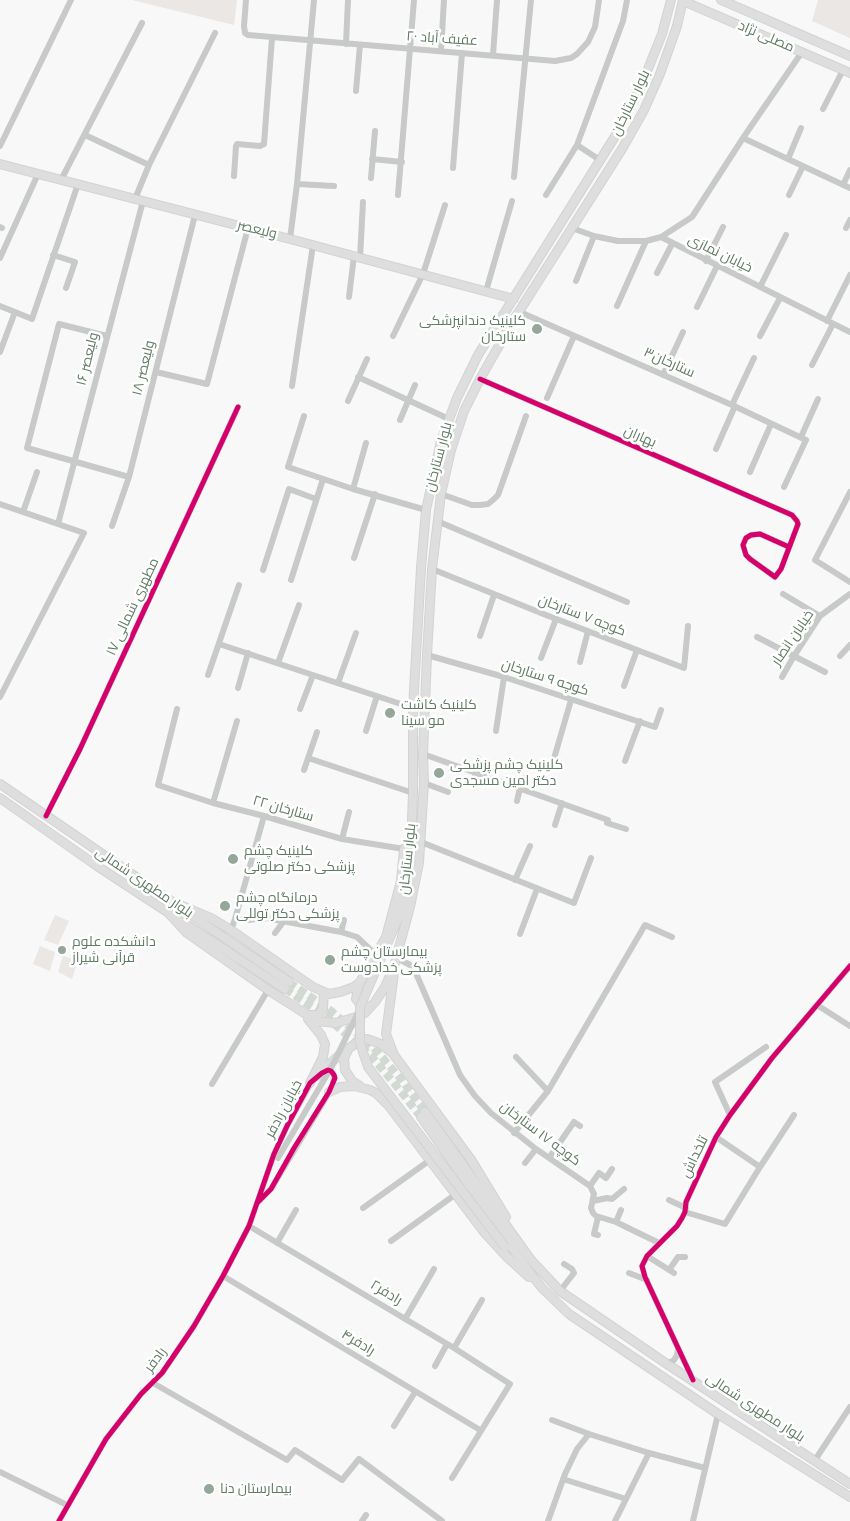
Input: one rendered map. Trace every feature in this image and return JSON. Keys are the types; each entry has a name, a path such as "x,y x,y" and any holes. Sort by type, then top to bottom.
{"main road":[{"name":"بلوار ستارخان","path":"360,1007 400,914 410,871 413,793 413,708 426,510 441,441 457,398 478,355 612,143 642,84 662,34 671,0"},
{"name":"بلوار ستارخان","path":"396,962 416,881 421,842 424,784 423,754 432,569 441,494 451,450 464,411 480,378 622,149 644,110 660,74 677,26 683,0"},
{"name":"مصلی نژاد","path":"683,0 847,71"},
{"name":"مصلی نژاد","path":"721,0 850,56"},
{"path":"754,32 758,15"},
{"path":"612,143 622,149"},
{"name":"ولیعصر","path":"0,164 514,299"},
{"name":"بلوار مطهرى شمالى","path":"0,784 171,901 287,985 98,866 0,798"},
{"path":"377,999 370,1005 363,1006 357,1002 356,994 359,983 386,937 401,881 404,849 412,838"},
{"path":"171,901 211,918 299,978 324,992 329,994 340,992 359,983"},
{"path":"165,909 187,933 268,990 318,1021 336,1023 365,1013 385,987 396,962"},
{"path":"394,1056 386,1034 396,962"},
{"path":"304,1014 315,1016 321,1013 324,1007 324,992"},
{"path":"360,1007 360,1043 364,1059 371,1073 411,1122 505,1247 542,1288"},
{"path":"304,1014 322,1035 325,1044 323,1057 310,1083"},
{"path":"310,1083 329,1064 361,1040 367,1039 382,1044 394,1056 472,1161 531,1260"},
{"path":"349,1048 344,1058 348,1075 358,1085 376,1093 389,1106 496,1246 542,1288"},
{"path":"329,1092 340,1087 354,1086 370,1090"},
{"name":"بلوار مطهرى شمالى","path":"850,1483 560,1291 531,1260 423,1115 542,1288 569,1314 718,1414 850,1497"}],"street":[{"path":"0,146 71,0"},
{"name":"عفیف آباد ۲۰","path":"246,0 244,33 248,35 493,55 555,62 571,58 588,42 597,17 599,0"},
{"path":"290,239 314,0"},
{"path":"346,44 348,0"},
{"path":"398,196 414,0"},
{"path":"440,51 444,0"},
{"path":"493,55 497,0"},
{"path":"514,177 531,0"},
{"path":"546,195 577,145 623,21 628,0"},
{"path":"61,180 142,22"},
{"name":"۱۶ ولیعصر","path":"58,524 149,165 215,33"},
{"path":"234,176 236,146 238,144 260,146 264,144 272,38"},
{"path":"356,91 360,45"},
{"path":"572,228 594,236 618,241 646,241 661,237 692,217 802,52"},
{"path":"453,168 462,53"},
{"path":"823,109 847,71"},
{"path":"788,159 801,128"},
{"path":"371,178 375,131"},
{"path":"85,135 149,165"},
{"path":"743,138 850,188"},
{"path":"577,145 600,160"},
{"path":"372,159 402,162"},
{"path":"789,195 803,166"},
{"path":"843,185 850,170"},
{"path":"0,258 38,174"},
{"path":"0,306 32,319 78,184"},
{"path":"297,184 334,186"},
{"path":"486,291 512,201"},
{"path":"349,296 357,257 363,202"},
{"path":"393,336 423,274 444,205"},
{"name":"۱۸ ولیعصر","path":"112,526 130,477 195,214"},
{"path":"846,228 850,220"},
{"path":"706,260 723,226"},
{"path":"156,372 207,384 248,228"},
{"path":"760,287 786,234"},
{"path":"576,281 594,236"},
{"name":"خیابان نمازی","path":"661,237 850,332"},
{"path":"617,306 646,241"},
{"path":"657,273 672,244"},
{"path":"292,386 313,245"},
{"path":"54,255 75,262 66,288"},
{"path":"697,307 718,266"},
{"path":"812,365 850,275"},
{"path":"760,336 780,298"},
{"path":"0,352 15,312"},
{"name":"ستارخان۳","path":"520,312 804,438"},
{"path":"107,336 59,324 27,448 130,477"},
{"path":"663,375 683,332"},
{"path":"547,398 574,336"},
{"path":"716,449 754,358"},
{"path":"348,401 367,359"},
{"path":"358,377 449,419"},
{"name":"بهاران","path":"480,378 792,515 798,524 789,547"},
{"path":"400,420 415,385"},
{"path":"784,487 818,399"},
{"name":"۱۷ مطهری شمالی","path":"46,816 84,740 238,407"},
{"path":"304,416 288,467 426,510"},
{"path":"441,494 472,505 488,504 493,500 498,495 526,416"},
{"path":"750,472 771,424"},
{"path":"353,488 366,443"},
{"path":"23,512 37,472"},
{"path":"291,580 323,479"},
{"path":"263,570 289,489 316,499"},
{"path":"850,492 815,560 850,582"},
{"path":"354,558 375,494"},
{"path":"0,504 84,533 0,697"},
{"path":"437,522 627,602"},
{"path":"760,534 789,547 776,578 750,559 743,545 746,538 760,534"},
{"name":"کوچه ۷ ستارخان","path":"432,569 494,595 684,668 688,626"},
{"path":"208,675 239,585"},
{"path":"783,594 820,616"},
{"name":"خیابان انصار","path":"782,677 820,616 850,594"},
{"path":"480,636 494,595"},
{"path":"278,663 299,605"},
{"path":"541,658 556,619"},
{"path":"580,662 588,631"},
{"path":"338,683 356,632"},
{"path":"757,637 825,672"},
{"path":"219,644 413,708"},
{"path":"840,656 850,645"},
{"path":"624,686 637,650"},
{"path":"238,688 248,653"},
{"name":"کوچه ۹ ستارخان","path":"427,655 504,677 655,727 662,710"},
{"path":"300,709 313,675"},
{"path":"496,731 504,677"},
{"path":"366,730 377,696"},
{"path":"553,762 572,700"},
{"name":"۲۲ ستارخان","path":"177,709 158,785 213,803 342,839 404,849"},
{"path":"625,761 640,721"},
{"path":"213,803 237,722"},
{"path":"304,770 317,732"},
{"path":"423,754 562,803 608,820 607,823 626,829"},
{"path":"308,758 413,793"},
{"path":"473,784 478,758"},
{"path":"517,801 525,778"},
{"path":"424,784 448,792"},
{"path":"555,826 562,803"},
{"path":"342,839 349,812"},
{"path":"231,930 264,816"},
{"path":"421,842 574,903 591,858"},
{"path":"515,880 530,846"},
{"path":"520,934 537,889"},
{"path":"235,919 266,918 341,932 358,937 376,955"},
{"path":"341,932 344,920"},
{"path":"275,933 284,921"},
{"path":"514,1133 548,1091 645,925 672,937"},
{"name":"کوچه ۱۷ ستارخان","path":"396,962 410,965 415,970 460,1075 475,1096 514,1133 590,1186"},
{"name":"تلخداش","path":"647,1256 677,1226 716,1137 730,1115 772,1058 850,966"},
{"path":"212,1084 268,990"},
{"path":"817,1005 850,1026"},
{"path":"257,1203 278,1158 330,1068 360,1007"},
{"path":"730,1115 715,1082 766,1047"},
{"path":"516,1057 548,1091"},
{"name":"خیابان رادفر","path":"328,1070 331,1071 335,1078 329,1092 271,1189 257,1203 274,1154 310,1083 322,1073 328,1070"},
{"path":"669,1200 685,1210 725,1224 794,1115"},
{"path":"549,1158 574,1122 580,1126"},
{"path":"716,1137 760,1167"},
{"path":"525,1163 536,1149"},
{"path":"364,1208 430,1160"},
{"path":"612,1169 606,1178 599,1173 590,1186 594,1194 591,1208 593,1213 598,1217 616,1222 659,1243"},
{"path":"593,1201 607,1198 612,1199 624,1189"},
{"path":"391,1241 456,1194"},
{"name":"رادفر","path":"60,1521 67,1505 106,1439 141,1394 162,1373 194,1326 224,1276 249,1226 257,1203"},
{"path":"277,1243 296,1210"},
{"path":"616,1222 621,1210"},
{"path":"598,1217 594,1234 598,1235"},
{"name":"رادفر۲","path":"249,1226 454,1348 510,1384 480,1430"},
{"path":"685,1257 678,1257 672,1272 647,1256 642,1266 693,1380"},
{"path":"560,1291 574,1273 572,1269 564,1264"},
{"path":"405,1319 434,1270"},
{"path":"630,1274 647,1280"},
{"name":"رادفر۴","path":"224,1276 480,1430"},
{"path":"454,1348 482,1300"},
{"path":"435,1366 447,1344"},
{"path":"668,1364 674,1360 678,1348"},
{"path":"153,1383 287,1460 295,1450 342,1480 359,1459 442,1521"},
{"path":"394,1426 415,1392"},
{"path":"814,1460 850,1407"},
{"path":"693,1521 718,1414"},
{"path":"552,1420 649,1453 705,1468"},
{"path":"452,1478 480,1430"},
{"path":"548,1521 563,1479 577,1449 589,1434"},
{"path":"615,1521 649,1453"},
{"path":"0,1472 67,1505"},
{"path":"563,1479 626,1499"}],"shaded area":[{"path":"132,0 237,0 234,25"},
{"path":"818,0 850,0 850,38 812,21"},
{"path":"55,915 69,921 58,945 44,940"},
{"path":"40,946 55,952 50,971 33,964"},
{"path":"63,956 78,960 72,979 58,972"}],"tunnel":[{"path":"289,982 330,1010 374,1048 401,1079 425,1112"},
{"path":"285,989 325,1016 371,1056 421,1117"}],"cycle path":[{"path":"480,379 792,515 798,524 781,569 775,577 746,555 743,545 746,538 751,535 760,534 789,547"},
{"path":"46,816 80,749 238,407"},
{"path":"693,1380 645,1277 642,1266 647,1256 677,1226 682,1218 686,1202 716,1137 730,1115 772,1058 850,966"},
{"path":"59,1521 106,1439 141,1394 162,1373 194,1326 249,1226 274,1154 310,1083 322,1073 328,1070 331,1071 335,1078 329,1092 271,1189 257,1203"}],"place":[{"name":"کلینیک دندانپزشکی ستارخان","path":"537,329"},
{"name":"کلینیک کاشت مو سینا","path":"390,713"},
{"name":"کلینیک چشم پزشکی دکتر امین مسجدی","path":"439,773"},
{"name":"کلینیک چشم پزشکی دکتر صلوتی","path":"233,859"},
{"name":"درمانگاه چشم پزشكی دكتر توللی","path":"225,906"},
{"name":"دانشکده علوم قرآنی شیراز","path":"62,950"},
{"name":"بیمارستان چشم پزشکی خدادوست","path":"330,960"},
{"name":"بیمارستان دنا","path":"209,1489"}]}
